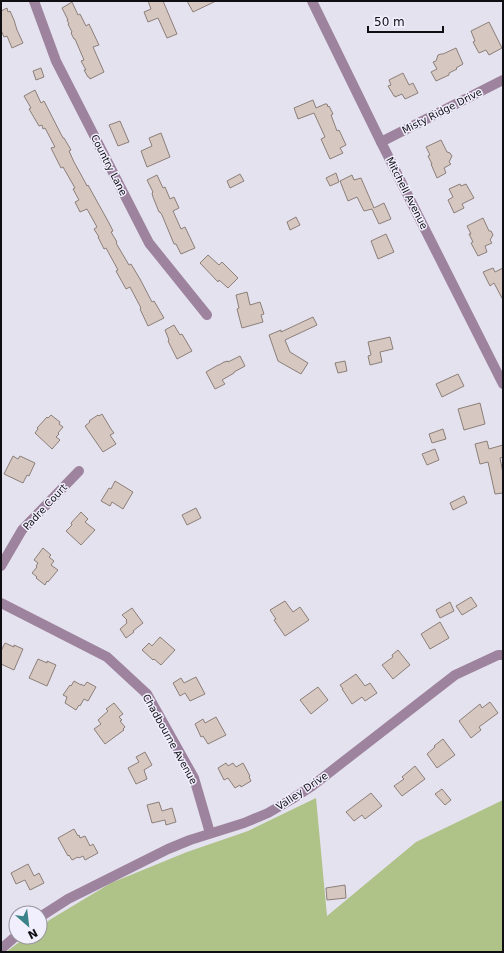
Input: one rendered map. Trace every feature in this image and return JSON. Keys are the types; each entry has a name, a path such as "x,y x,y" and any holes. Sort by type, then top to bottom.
{"street":[{"name":"Country Lane","path":"34,1 56,61 148,243 207,315"},
{"name":"Mitchell Avenue","path":"312,1 503,384"},
{"name":"Misty Ridge Drive","path":"381,142 503,80"},
{"name":"Padre Court","path":"1,566 22,530 79,471"},
{"name":"Chadbourne Avenue","path":"1,603 107,657 147,694 194,778 210,833"},
{"name":"Valley Drive","path":"48,913 68,899 161,853 190,840 244,823 268,813 292,800 455,675 498,655 503,655"}],"green space":[{"path":"316,798 327,916 416,842 503,800 503,952 6,952 15,945 48,945 48,921 111,883 187,852 248,831"}],"building":[{"path":"148,1 163,1 177,34 167,38 158,18 148,22 144,12 151,9"},
{"path":"187,1 216,1 193,12"},
{"path":"72,2 78,15 80,14 86,26 89,24 99,45 93,47 104,72 90,79 84,70 86,70 81,61 84,60 71,33 68,20 62,8"},
{"path":"7,8 8,12 10,11 23,43 12,48 7,36 4,37 1,30 1,11"},
{"path":"489,22 502,48 489,55 486,50 479,53 473,42 475,41 471,31"},
{"path":"456,48 463,64 449,73 449,75 436,81 431,72 437,69 433,62 436,61 438,55"},
{"path":"41,68 44,77 36,80 33,71"},
{"path":"403,73 409,85 413,83 418,93 405,99 402,94 395,97 388,86 391,85 389,80"},
{"path":"35,90 41,103 44,101 63,138 71,150 69,151 74,162 113,231 111,232 117,242 116,243 129,265 131,264 152,302 154,301 164,318 148,326 130,287 126,289 106,248 104,249 94,229 97,227 87,209 80,212 75,202 79,200 73,189 75,188 63,167 61,168 51,148 55,147 45,128 43,129 42,125 39,126 29,109 31,108 24,96"},
{"path":"313,100 316,108 325,104 327,104 328,107 329,106 333,114 331,115 337,131 339,130 346,145 340,148 343,153 330,159 321,139 325,137 314,113 298,119 294,108"},
{"path":"120,121 129,142 118,146 109,125"},
{"path":"161,133 170,157 147,167 141,151 152,146 149,138"},
{"path":"441,140 447,152 452,156 449,162 451,164 444,168 446,173 437,178 426,147"},
{"path":"336,173 339,182 330,186 326,178"},
{"path":"240,174 244,181 230,188 227,181"},
{"path":"157,175 163,188 165,187 170,199 174,197 179,208 173,211 181,229 185,227 195,248 181,254 176,244 174,244 162,215 159,212 153,197 153,192 147,180"},
{"path":"352,175 354,180 361,178 374,208 384,203 391,219 379,224 372,209 364,211 357,197 348,201 340,181"},
{"path":"460,184 461,186 466,184 474,198 462,204 464,208 454,213 448,200 453,197 449,189"},
{"path":"296,217 300,225 290,230 287,222"},
{"path":"483,218 489,231 491,231 493,235 490,240 492,243 485,246 487,252 478,256 471,243 473,242 467,226"},
{"path":"386,234 394,252 378,259 371,241"},
{"path":"208,255 219,265 222,262 238,278 228,288 219,280 218,282 200,263"},
{"path":"493,268 495,272 503,268 503,300 494,283 490,286 483,272"},
{"path":"247,292 250,305 260,302 264,314 261,315 263,322 242,328 237,309 239,308 236,295"},
{"path":"313,317 317,325 285,340 290,352 308,363 301,374 278,361 269,335 281,330 281,332"},
{"path":"174,325 180,335 182,334 192,351 177,359 168,341 169,340 165,330"},
{"path":"390,337 393,349 380,352 382,362 370,365 368,356 371,355 368,342"},
{"path":"240,356 245,366 222,380 225,384 215,389 206,372 224,362 228,362"},
{"path":"345,361 347,371 338,373 335,363"},
{"path":"458,374 464,386 442,397 436,384"},
{"path":"480,403 485,424 464,430 458,409"},
{"path":"102,414 114,433 110,435 116,444 103,452 85,426 90,422 89,421"},
{"path":"51,415 60,422 59,424 63,427 56,437 60,440 52,449 35,433 38,429 37,428 47,417 48,418"},
{"path":"443,429 446,439 432,443 429,434"},
{"path":"487,441 489,449 503,445 503,457 500,458 503,473 503,493 495,494 488,462 480,464 475,444"},
{"path":"435,449 439,460 427,465 422,454"},
{"path":"13,456 18,459 20,456 35,463 29,476 27,475 23,483 4,474"},
{"path":"115,481 133,492 123,509 112,502 110,506 101,501 109,488 111,489"},
{"path":"464,496 467,503 453,510 450,503"},
{"path":"196,508 201,518 187,525 182,515"},
{"path":"81,512 88,519 85,522 95,530 81,545 66,531"},
{"path":"43,548 51,555 49,557 54,561 51,565 58,570 45,585 32,573 37,567 36,566 38,563 34,560"},
{"path":"471,597 477,606 462,615 456,606"},
{"path":"285,601 293,612 300,607 309,620 285,636 274,620 276,619 270,610"},
{"path":"450,602 454,611 440,618 436,610"},
{"path":"132,608 143,623 126,638 120,629 127,623 127,620 122,615"},
{"path":"440,622 449,638 430,649 421,634"},
{"path":"160,637 175,650 161,665 142,650 149,643 152,646"},
{"path":"5,643 23,649 14,670 1,664 1,651"},
{"path":"398,650 410,665 393,679 382,665 393,657 392,655"},
{"path":"38,659 56,665 47,686 29,678"},
{"path":"356,674 365,686 370,683 377,693 365,701 362,697 352,704 340,685"},
{"path":"196,677 205,694 190,701 185,693 180,696 173,683 181,678 184,683"},
{"path":"74,681 84,686 87,682 96,687 88,701 84,699 76,710 65,703 67,697 63,695"},
{"path":"318,687 328,700 311,714 300,700"},
{"path":"490,702 498,713 479,727 481,730 471,738 459,721 480,704 482,708"},
{"path":"114,703 123,714 119,717 122,720 120,721 125,727 123,729 124,730 105,744 94,729 101,724 98,720 108,711 106,709"},
{"path":"216,717 226,735 208,744 203,736 201,737 195,724 203,719 205,723"},
{"path":"443,739 455,755 437,768 427,754"},
{"path":"145,752 152,765 144,770 147,779 136,784 128,768 139,762 136,757"},
{"path":"226,763 228,766 233,763 236,767 243,763 251,781 241,787 240,785 235,788 228,778 224,780 218,768"},
{"path":"415,766 425,779 402,796 394,786 404,779 402,777"},
{"path":"442,789 451,800 445,805 435,794"},
{"path":"371,793 382,806 365,819 362,815 354,821 346,812"},
{"path":"159,802 162,811 172,808 176,822 166,825 165,820 152,823 147,805"},
{"path":"74,829 80,838 85,836 90,846 93,844 98,853 85,860 83,856 72,860 69,855 68,856 58,838"},
{"path":"28,864 34,876 39,873 44,883 30,890 25,880 16,884 11,873"},
{"path":"345,885 346,898 327,900 326,888"}]}
